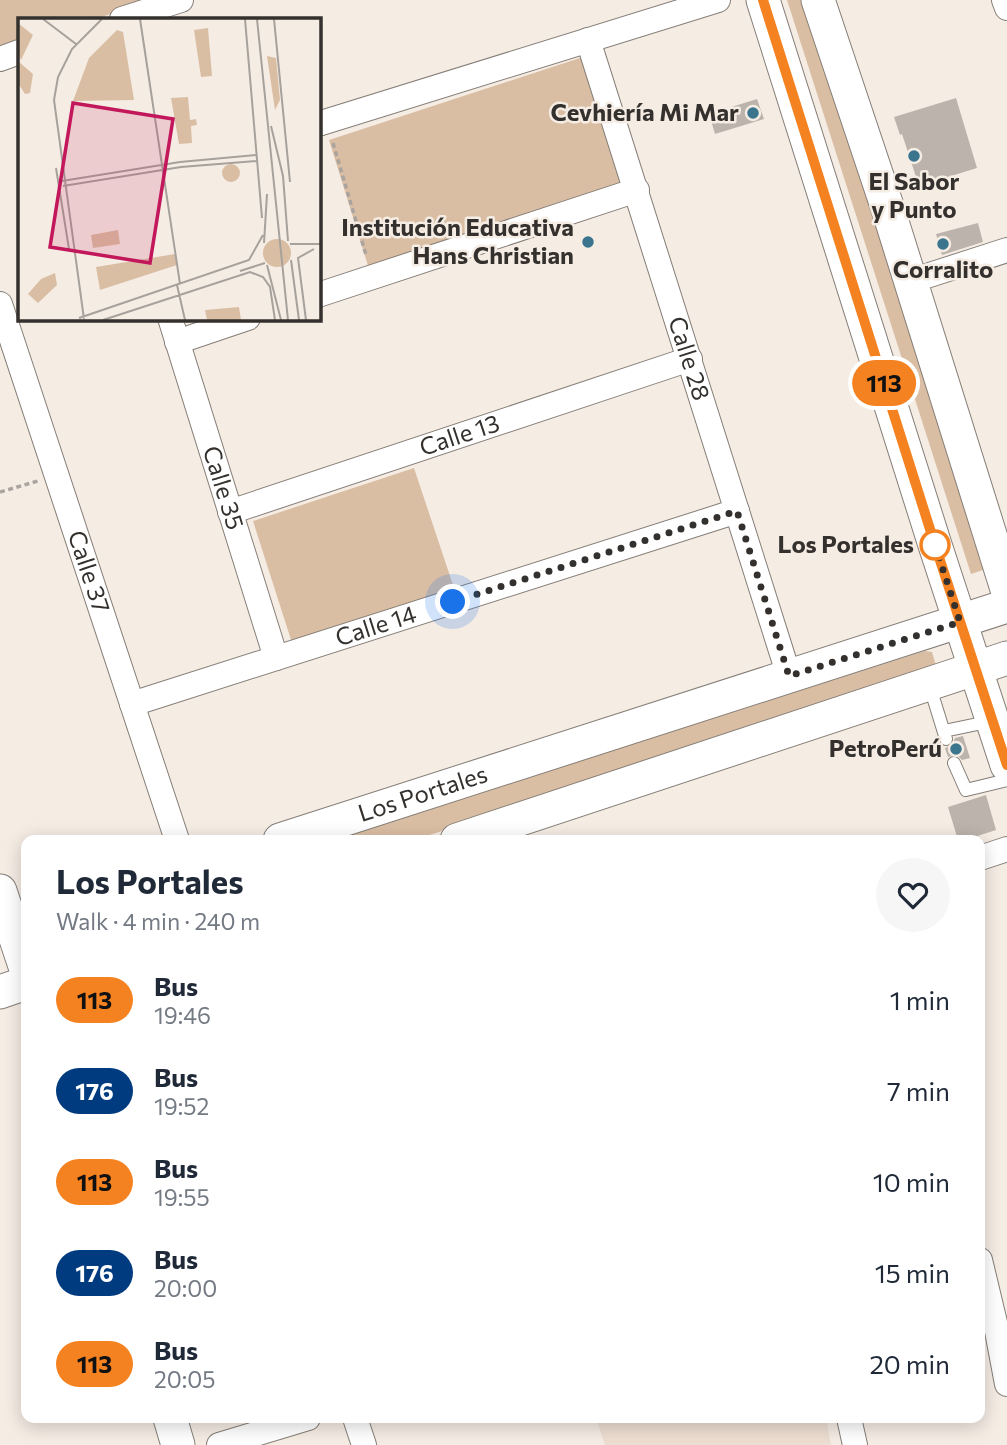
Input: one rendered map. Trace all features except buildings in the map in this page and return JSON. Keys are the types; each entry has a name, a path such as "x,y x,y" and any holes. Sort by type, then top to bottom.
{"street":[{"path":"125,18 181,0"},
{"path":"326,133 589,40 718,0"},
{"path":"763,0 1007,765"},
{"path":"818,0 911,281 1007,589"},
{"path":"1004,0 1007,8"},
{"name":"Calle 28","path":"589,40 789,676"},
{"path":"0,59 18,52"},
{"path":"320,294 637,190"},
{"path":"911,281 1007,250"},
{"name":"Calle 37","path":"0,304 175,835"},
{"name":"Calle 35","path":"171,320 276,658"},
{"path":"177,342 242,320"},
{"name":"Calle 13","path":"230,512 690,359"},
{"name":"Calle 14","path":"132,704 737,511"},
{"name":"Los Portales","path":"296,835 1007,606"},
{"path":"472,835 1007,658"},
{"path":"985,856 1007,849"},
{"path":"0,891 21,955"},
{"path":"0,992 21,985"},
{"path":"985,1281 1007,1384"},
{"path":"171,1423 178,1445"},
{"path":"219,1445 292,1423"},
{"path":"357,1423 364,1445"},
{"path":"850,1423 855,1445"}],"lane":[{"path":"929,683 945,735 993,721"},
{"path":"954,763 966,790 1007,780"}],"path":[{"path":"326,133 366,255"},
{"path":"0,492 57,475"}],"shaded area":[{"path":"0,0 155,0 98,18 18,18 18,44 0,50"},
{"path":"787,0 809,0 989,568 971,574"},
{"path":"586,56 627,181 370,272 329,140"},
{"path":"414,468 455,591 292,643 253,521"},
{"path":"925,651 932,652 937,669 931,673 429,835 346,835"},
{"path":"598,1423 827,1423 831,1445 605,1445"}],"bus line":[{"name":"113","path":"763,0 1007,765"}],"place":[{"name":"Cevhiería Mi Mar","path":"753,113"},
{"name":"El Sabor y Punto","path":"914,156"},
{"name":"Institución Educativa Hans Christian","path":"588,242"},
{"name":"Corralito","path":"943,244"},
{"name":"Los Portales","path":"935,545"},
{"name":"PetroPerú","path":"956,749"}],"route":[{"path":"453,602 737,511 789,676 960,622 935,545"}]}
